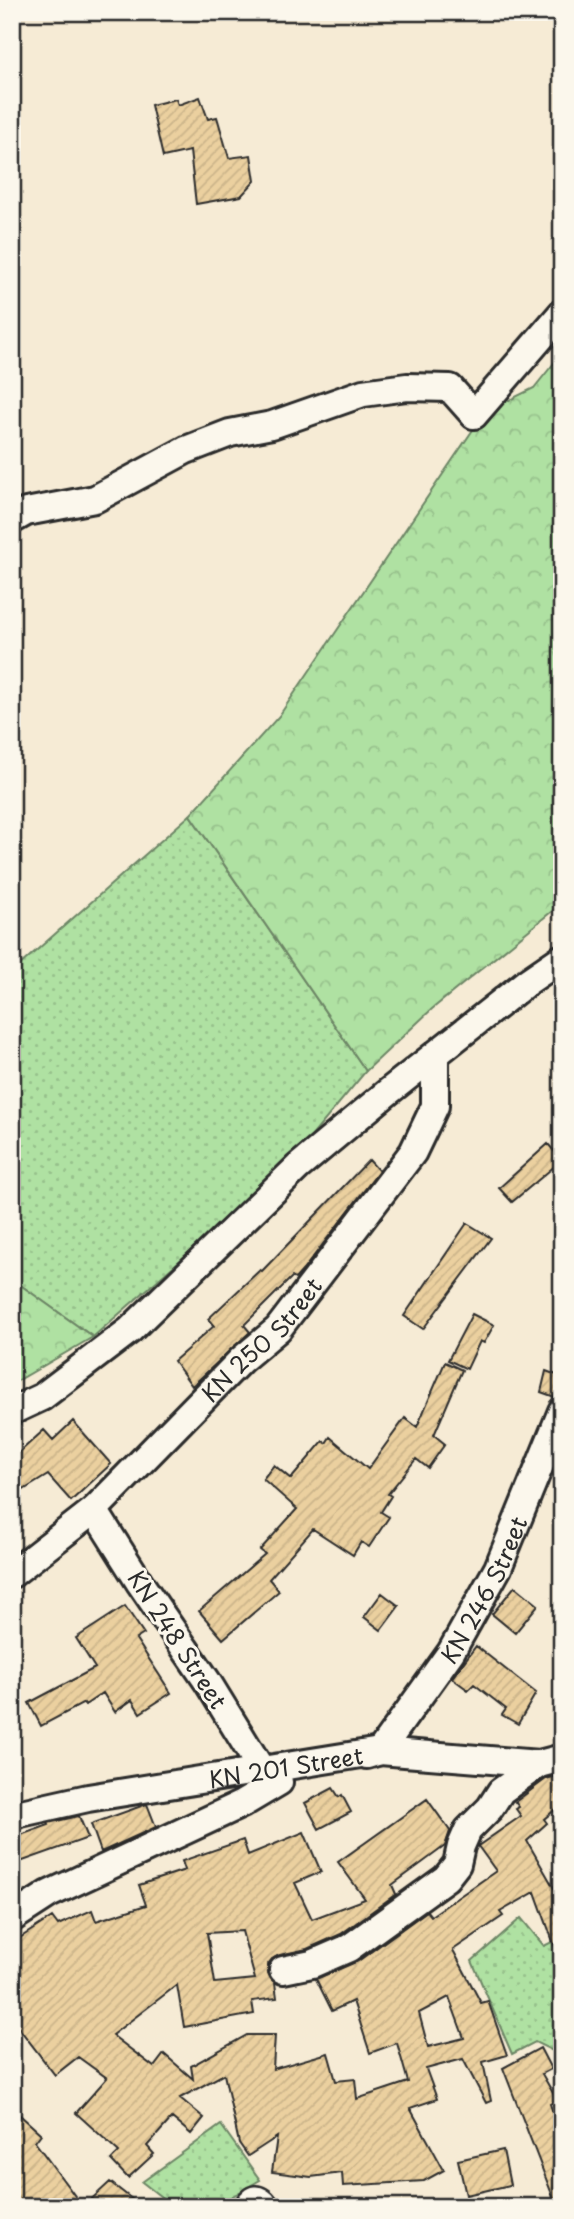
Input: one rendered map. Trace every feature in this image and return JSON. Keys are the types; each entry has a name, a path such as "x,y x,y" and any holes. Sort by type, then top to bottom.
{"main road":[{"path":"254,2207 260,2207"}],"street":[{"path":"12,520 26,513 95,499 186,450 230,433 272,425 363,393 407,387 450,388 474,415 562,313"},
{"path":"12,1410 42,1397 130,1330 298,1167 527,982 562,958"},
{"name":"KN 250 Street","path":"12,1574 94,1510 241,1360 278,1329 414,1152 435,1106 435,1056"},
{"name":"KN 246 Street","path":"380,1751 451,1652 498,1568 562,1411"},
{"name":"KN 248 Street","path":"94,1510 270,1776"},
{"name":"KN 201 Street","path":"12,1815 88,1798 270,1776 380,1751 550,1761"},
{"path":"284,1970 312,1964 349,1948 446,1878 457,1864 468,1830 490,1808 501,1791 550,1761"},
{"path":"12,1918 49,1894 265,1793 270,1776"}],"green space":[{"path":"562,353 562,903 432,1009 366,1071 190,815 279,716 485,412 534,388"},
{"path":"190,815 366,1071 286,1167 93,1337 12,1279 12,972"},
{"path":"12,1279 93,1337 12,1384"},
{"path":"521,1918 544,1946 562,1937 562,2053 559,2054 535,2042 512,2054 472,1961"},
{"path":"221,2125 260,2180 214,2207 174,2207 142,2182"}],"building":[{"path":"200,97 208,119 217,117 229,158 251,155 255,181 241,196 196,204 190,151 163,157 151,105 176,99 178,105"},
{"path":"548,1144 562,1160 512,1202 499,1188"},
{"path":"369,1160 379,1171 303,1270 295,1279 292,1277 244,1325 250,1332 192,1386 174,1361 214,1326 208,1319 262,1271"},
{"path":"467,1223 491,1238 423,1329 404,1316"},
{"path":"472,1314 494,1325 484,1343 480,1341 467,1369 448,1360"},
{"path":"445,1362 462,1370 434,1435 445,1444 428,1468 416,1459 388,1494 391,1496 381,1512 389,1517 369,1547 361,1542 353,1555 313,1529 269,1579 279,1591 223,1639 199,1611 265,1554 260,1550 297,1509 263,1479 274,1465 291,1479 323,1441 326,1443 330,1437 368,1469 405,1418 417,1427"},
{"path":"546,1371 562,1377 562,1389 555,1397 541,1392"},
{"path":"73,1421 111,1464 71,1501 48,1475 12,1497 12,1459 44,1430 53,1440"},
{"path":"515,1586 538,1605 515,1633 492,1614"},
{"path":"382,1593 399,1606 381,1630 364,1617"},
{"path":"125,1606 144,1634 136,1639 171,1693 140,1713 132,1700 115,1712 103,1693 85,1705 84,1703 41,1726 29,1703 95,1668 76,1638"},
{"path":"476,1646 536,1693 518,1724 502,1715 506,1709 474,1684 468,1690 452,1678"},
{"path":"557,1776 562,1781 562,1804 544,1819 547,1823 527,1841 562,1902 562,1958 559,1958 535,1892 500,1912 503,1916 453,1950 481,2003 488,2001 507,2055 483,2062 491,2101 486,2103 463,2059 426,2069 437,2099 410,2108 444,2170 424,2181 343,2186 342,2173 311,2177 272,2172 277,2137 248,2156 239,2143 224,2074 180,2098 204,2118 191,2134 172,2118 147,2146 154,2154 128,2178 111,2160 119,2152 76,2113 107,2078 78,2057 55,2075 12,2019 12,1943 52,1917 58,1925 92,1910 96,1921 146,1905 139,1885 185,1870 182,1861 243,1840 248,1855 304,1832 321,1872 295,1883 312,1919 365,1899 338,1862 427,1799 450,1831 445,1846 392,1885 396,1894 341,1934 307,1949 272,1959 268,1964 268,1973 275,1983 277,1998 252,2001 254,2014 184,2027 177,1985 112,2035 154,2067 164,2054 193,2079 191,2066 247,2035 275,2035 273,2069 328,2053 336,2081 355,2079 357,2099 408,2082 397,2043 370,2053 353,2001 332,2011 316,1979 358,1961 427,1911 431,1916 496,1871 478,1846 521,1816 515,1802 546,1779","holes":["242,1931 255,1979 215,1983 207,1933","449,1997 464,2038 428,2047 419,2013"]},
{"path":"333,1788 339,1797 342,1795 351,1812 319,1829 305,1803"},
{"path":"147,1804 156,1827 101,1852 91,1824"},
{"path":"79,1816 88,1838 20,1862 12,1838 49,1825 48,1823"},
{"path":"540,2048 551,2069 542,2074 557,2100 550,2104 562,2138 562,2207 557,2207 503,2068"},
{"path":"12,2108 41,2134 35,2142 83,2207 12,2207"},
{"path":"503,2150 510,2185 466,2195 458,2160"},
{"path":"110,2182 142,2207 83,2207"}]}
